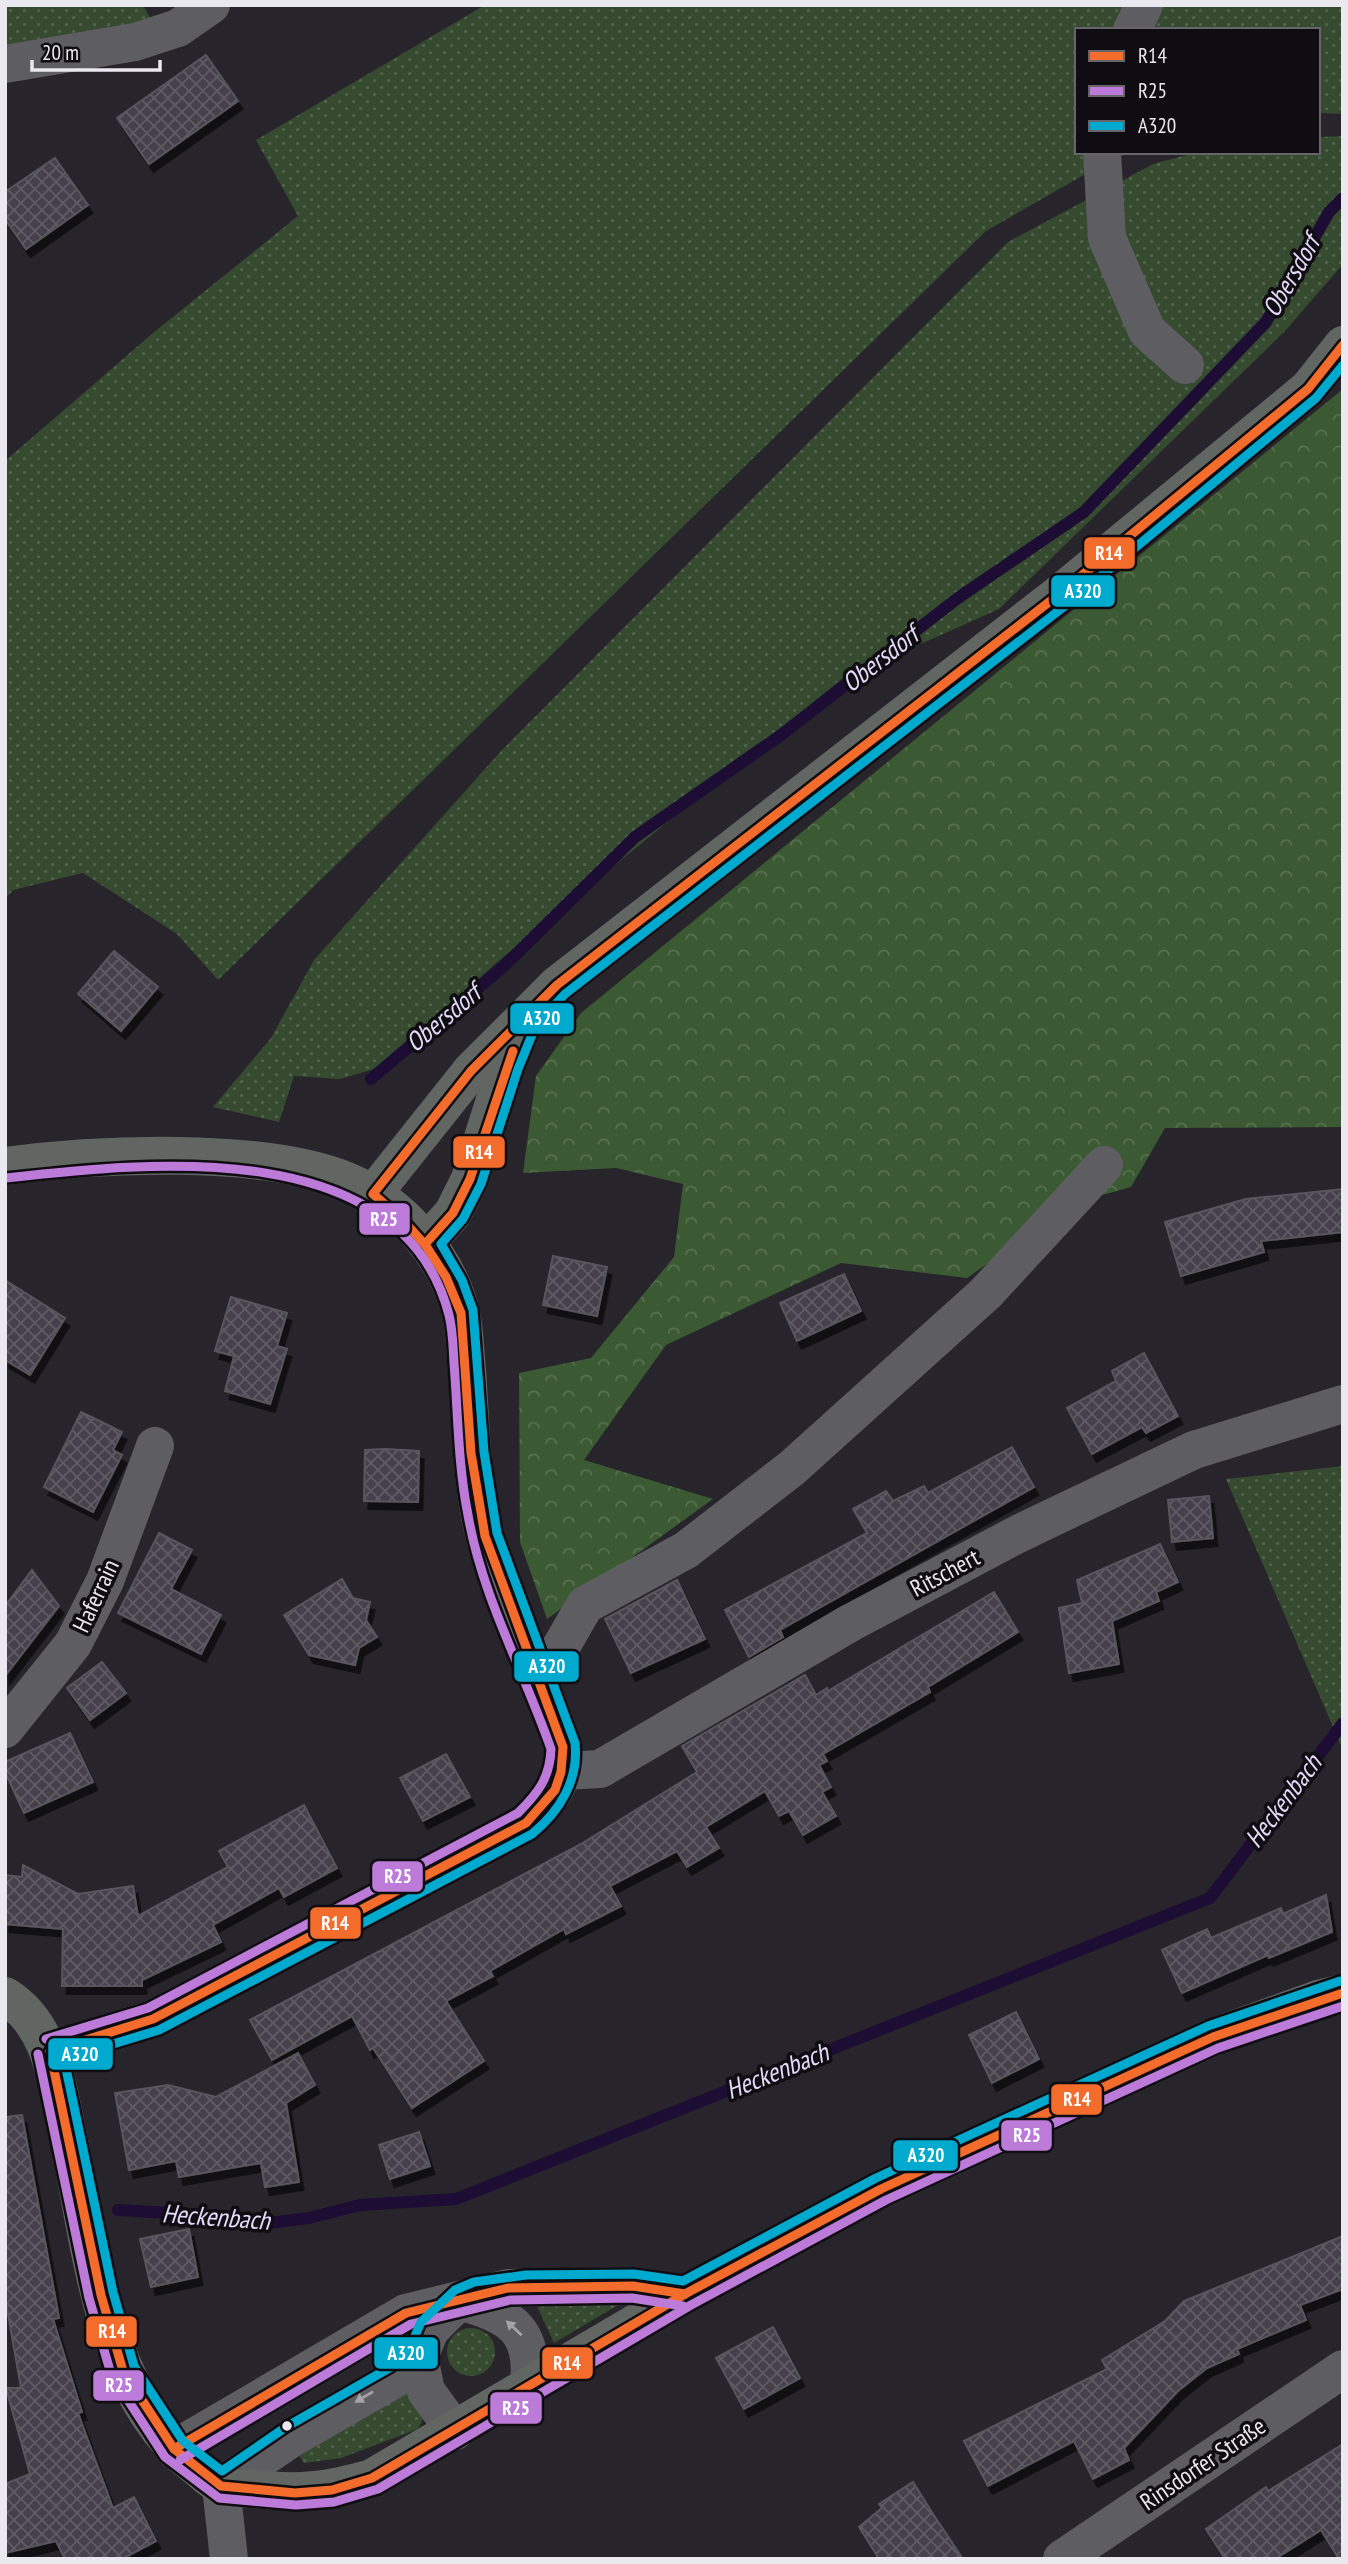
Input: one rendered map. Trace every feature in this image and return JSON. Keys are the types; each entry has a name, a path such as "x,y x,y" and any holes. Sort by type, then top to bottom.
{"main road":[{"path":"373,1194 471,1071 557,985 1068,587 1308,389 1343,345"},
{"path":"426,1243 453,1213 470,1179 506,1065 526,1018"},
{"path":"5,1166 100,1158 217,1159 313,1170 347,1181 373,1194 400,1215 426,1243 451,1285 461,1313 477,1494 484,1534 563,1747 564,1771 557,1791 526,1824 153,2019 50,2051"},
{"path":"5,1996 24,2008 50,2051 101,2295 123,2371 174,2449 221,2486 295,2493 332,2490 372,2478 685,2294 881,2189 1213,2037 1318,1999 1343,1993"}],"street":[{"path":"5,64 135,42 178,28 211,5"},
{"path":"1133,28 1144,5"},
{"path":"1102,154 1107,238 1147,331 1185,365"},
{"path":"533,1668 558,1652 585,1605 686,1550 792,1468 986,1293 1104,1165"},
{"name":"Ritschert","path":"564,1771 600,1769 850,1623 1020,1532 1194,1450 1343,1404"},
{"name":"Haferrain","path":"5,1729 73,1644 105,1581 155,1446"},
{"path":"174,2449 406,2313 459,2301 477,2294 526,2287 633,2286 685,2294"},
{"path":"229,2559 221,2486 292,2438 398,2377 419,2357 430,2330 459,2301"},
{"path":"459,2301 497,2312 524,2337 531,2365 529,2386"},
{"path":"419,2357 426,2390 455,2431"},
{"name":"Rinsdorfer Straße","path":"1062,2559 1343,2369"}],"green space":[{"path":"5,5 143,5 150,18 66,42 5,52"},
{"path":"485,5 1343,5 1343,114 1320,113 1320,28 1075,28 1075,154 1126,154 1103,164 986,231 218,980 177,934 83,873 13,890 5,899 5,461 153,333 298,216 256,140"},
{"path":"1343,136 1343,264 1285,331 999,609 840,680 496,963 381,1067 340,1079 294,1076 279,1122 213,1107 271,1038 314,960 502,750 1008,242 1153,164 1190,154 1320,154 1320,137"},
{"path":"1343,389 1343,1127 1165,1128 1131,1187 1073,1203 967,1278 841,1263 666,1345 584,1460 713,1499 547,1619 520,1542 519,1373 591,1358 674,1257 683,1184 616,1168 523,1173 536,1076 581,1013"},
{"path":"1343,1466 1343,1750 1226,1479"},
{"path":"536,2304 618,2305 554,2343"},
{"path":"471,2328 488,2335 495,2352 488,2369 471,2376 454,2369 447,2352 454,2335"},
{"path":"405,2391 425,2415 418,2429 341,2458 304,2463 300,2450"}],"building":[{"path":"206,55 238,101 149,164 117,118"},
{"path":"55,158 88,205 26,249 5,219 5,192"},
{"path":"114,951 158,987 121,1031 78,994"},
{"path":"1343,1189 1343,1232 1261,1241 1264,1252 1181,1276 1165,1222 1246,1199"},
{"path":"553,1256 607,1267 597,1316 543,1305"},
{"path":"844,1274 861,1311 797,1341 780,1303"},
{"path":"5,1280 65,1318 30,1375 5,1360"},
{"path":"231,1297 287,1313 277,1346 287,1349 270,1404 225,1391 234,1356 215,1351"},
{"path":"1144,1353 1178,1416 1146,1433 1142,1427 1092,1454 1067,1408 1116,1381 1112,1371"},
{"path":"81,1412 122,1432 113,1450 122,1455 93,1512 44,1487"},
{"path":"1012,1447 1034,1487 780,1630 783,1637 749,1657 725,1610 867,1533 853,1509 886,1491 893,1501 924,1486 928,1493"},
{"path":"365,1450 419,1451 418,1502 364,1501"},
{"path":"1209,1496 1213,1538 1172,1542 1168,1500"},
{"path":"159,1533 192,1550 171,1589 221,1615 201,1654 118,1613"},
{"path":"1160,1544 1178,1582 1156,1592 1159,1601 1112,1621 1119,1664 1069,1673 1059,1608 1082,1603 1077,1580"},
{"path":"32,1570 59,1606 5,1676 5,1606"},
{"path":"342,1579 353,1598 370,1602 366,1620 377,1637 359,1648 355,1665 309,1655 284,1615"},
{"path":"677,1580 705,1639 631,1673 605,1619"},
{"path":"994,1592 1018,1632 928,1687 930,1692 823,1754 827,1761 819,1765 831,1787 822,1792 836,1816 803,1835 789,1811 779,1816 765,1791 706,1827 719,1848 687,1867 677,1851 610,1886 621,1906 566,1934 564,1929 490,1971 493,1976 446,2001 484,2061 412,2108 373,2048 370,2050 352,2016 272,2060 250,2020 581,1844 697,1772 682,1746 805,1675 816,1695 827,1688 828,1691"},
{"path":"102,1662 126,1693 90,1720 67,1688"},
{"path":"70,1733 93,1782 24,1813 5,1772 5,1762"},
{"path":"446,1754 470,1797 423,1821 400,1778"},
{"path":"304,1805 337,1868 284,1897 279,1888 213,1925 221,1942 142,1980 142,1986 62,1986 63,1929 5,1924 5,1875 22,1877 23,1865 78,1894 133,1886 138,1916 228,1867 219,1851"},
{"path":"1326,1895 1332,1932 1269,1958 1268,1955 1182,1993 1162,1950 1207,1929 1211,1938 1281,1908 1283,1914"},
{"path":"1016,2012 1039,2059 992,2083 969,2035"},
{"path":"298,2053 315,2085 286,2103 299,2182 265,2187 261,2163 179,2177 176,2161 129,2170 115,2093 168,2085 216,2097"},
{"path":"22,2115 59,2318 53,2319 82,2412 78,2413 113,2508 134,2497 156,2541 122,2559 65,2559 56,2541 5,2553 5,2484 30,2474 6,2388 21,2388 5,2297 5,2117"},
{"path":"419,2132 430,2166 390,2179 379,2145"},
{"path":"189,2229 198,2277 151,2287 140,2239"},
{"path":"1343,2236 1343,2289 1300,2305 1306,2320 1237,2349 1239,2354 1207,2368 1178,2391 1124,2448 1129,2460 1093,2479 1074,2441 988,2486 964,2441 1107,2369 1102,2360 1165,2321 1184,2301"},
{"path":"773,2327 800,2378 744,2409 716,2358"},
{"path":"1343,2444 1343,2559 1339,2559 1321,2530 1275,2559 1225,2559 1206,2529 1266,2487 1268,2491"},
{"path":"913,2482 963,2559 879,2559 859,2527 882,2508 879,2504"}],"waterway":[{"name":"Obersdorf","path":"371,1079 503,967 635,837 781,735 958,598 1084,512 1266,322 1329,212 1343,198"},
{"name":"Heckenbach","path":"118,2210 221,2216 261,2224 309,2218 360,2205 456,2199 1210,1898 1343,1723"}],"transit line":[{"name":"R14","path":"50,2051 153,2019 526,1823 555,1790 561,1772 563,1747 485,1536 471,1453 461,1313 446,1277 426,1246 402,1219 373,1194 471,1071 557,985 1058,595 1308,389 1343,345"},
{"name":"A320","path":"1340,1981 1208,2026 876,2178 683,2281 634,2274 526,2275 474,2282 455,2290 421,2322 409,2350 391,2367 286,2427 222,2471 183,2441 134,2366 113,2292 64,2059 159,2030 532,1834 551,1815 566,1794 574,1770 575,1743 497,1533 484,1452 473,1310 462,1280 441,1244 463,1219 481,1184 518,1069 536,1025 565,994 1066,605 1316,398 1343,365"},
{"name":"R14","path":"426,1243 453,1213 470,1179 513,1051"},
{"name":"R25","path":"6,1178 129,1167 196,1167 263,1173 326,1188 380,1215 422,1256 449,1315 462,1477 474,1545 493,1605 551,1749 542,1784 518,1813 148,2008 46,2039"},
{"name":"R14","path":"50,2051 101,2295 123,2371 174,2449 221,2486 295,2493 332,2490 372,2478 685,2294 881,2189 1213,2037 1343,1993"},
{"name":"R25","path":"38,2054 89,2298 111,2374 165,2457 219,2498 296,2505 334,2502 378,2489 691,2305 886,2200 1218,2048 1343,2006"},
{"name":"R14","path":"174,2449 406,2313 508,2288 633,2286 685,2294"},
{"name":"R25","path":"180,2460 411,2324 510,2300 632,2298 683,2306"}]}
